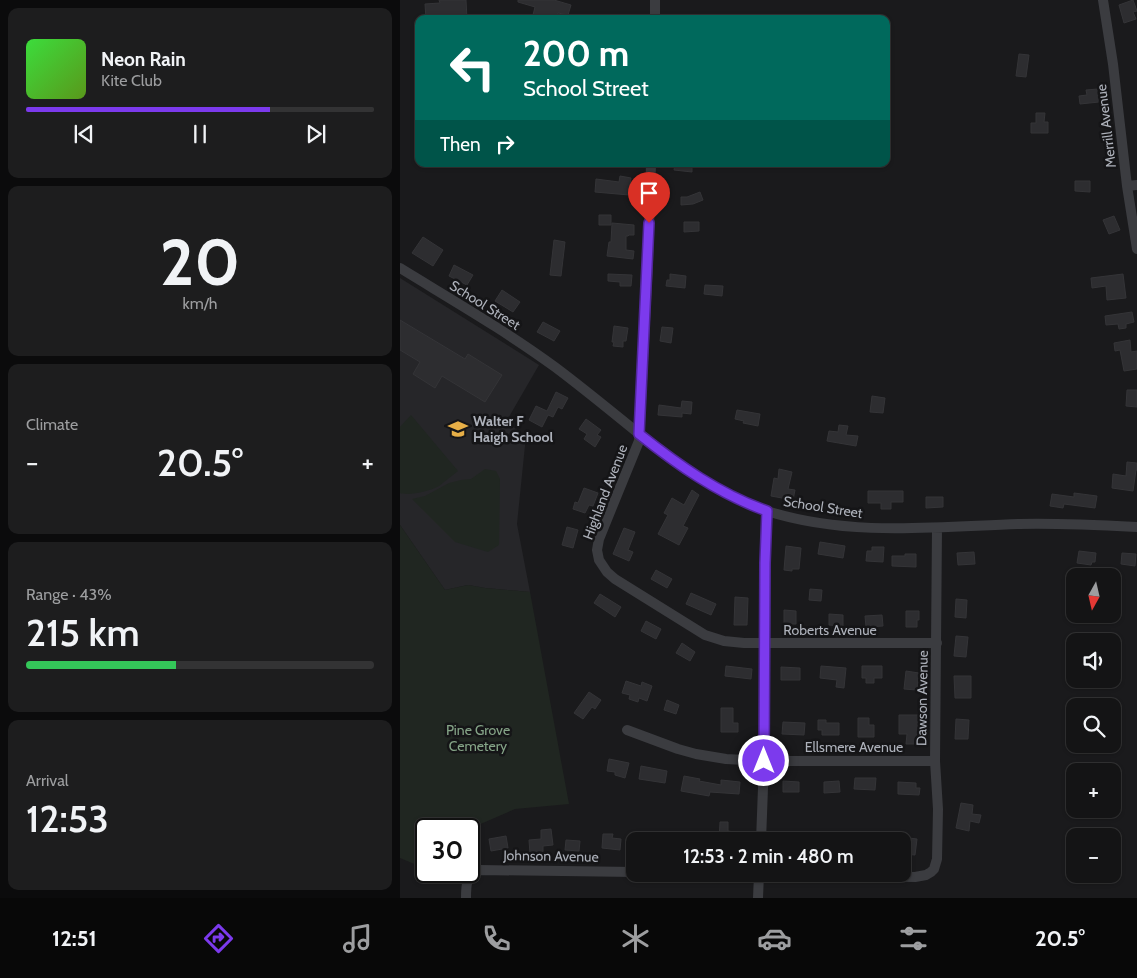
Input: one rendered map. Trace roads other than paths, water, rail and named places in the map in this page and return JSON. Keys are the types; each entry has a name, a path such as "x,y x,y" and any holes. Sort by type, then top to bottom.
{"street":[{"path":"655,0 655,15"},
{"name":"Merrill Avenue","path":"1103,0 1132,185 1137,249"},
{"name":"Highland Avenue","path":"599,560 597,550 599,538 639,441 651,167"},
{"name":"School Street","path":"400,268 494,326 546,361 667,456 733,497 767,511 806,520 856,527 937,528 1048,524 1137,526"},
{"path":"761,832 767,511"},
{"name":"Dawson Avenue","path":"911,877 926,875 934,869 937,859 938,809 935,761 937,528"},
{"name":"Roberts Avenue","path":"599,560 606,572 619,582 704,635 729,642 937,644"},
{"name":"Ellsmere Avenue","path":"627,730 678,749 726,759 764,761 935,761"},
{"name":"Johnson Avenue","path":"466,898 468,877 475,871 485,869 626,872"},
{"path":"758,898 759,882"}],"place":[{"name":"Walter F Haigh School","path":"458,429"}],"park label":[{"name":"Pine Grove Cemetery","path":"478,738"}]}
